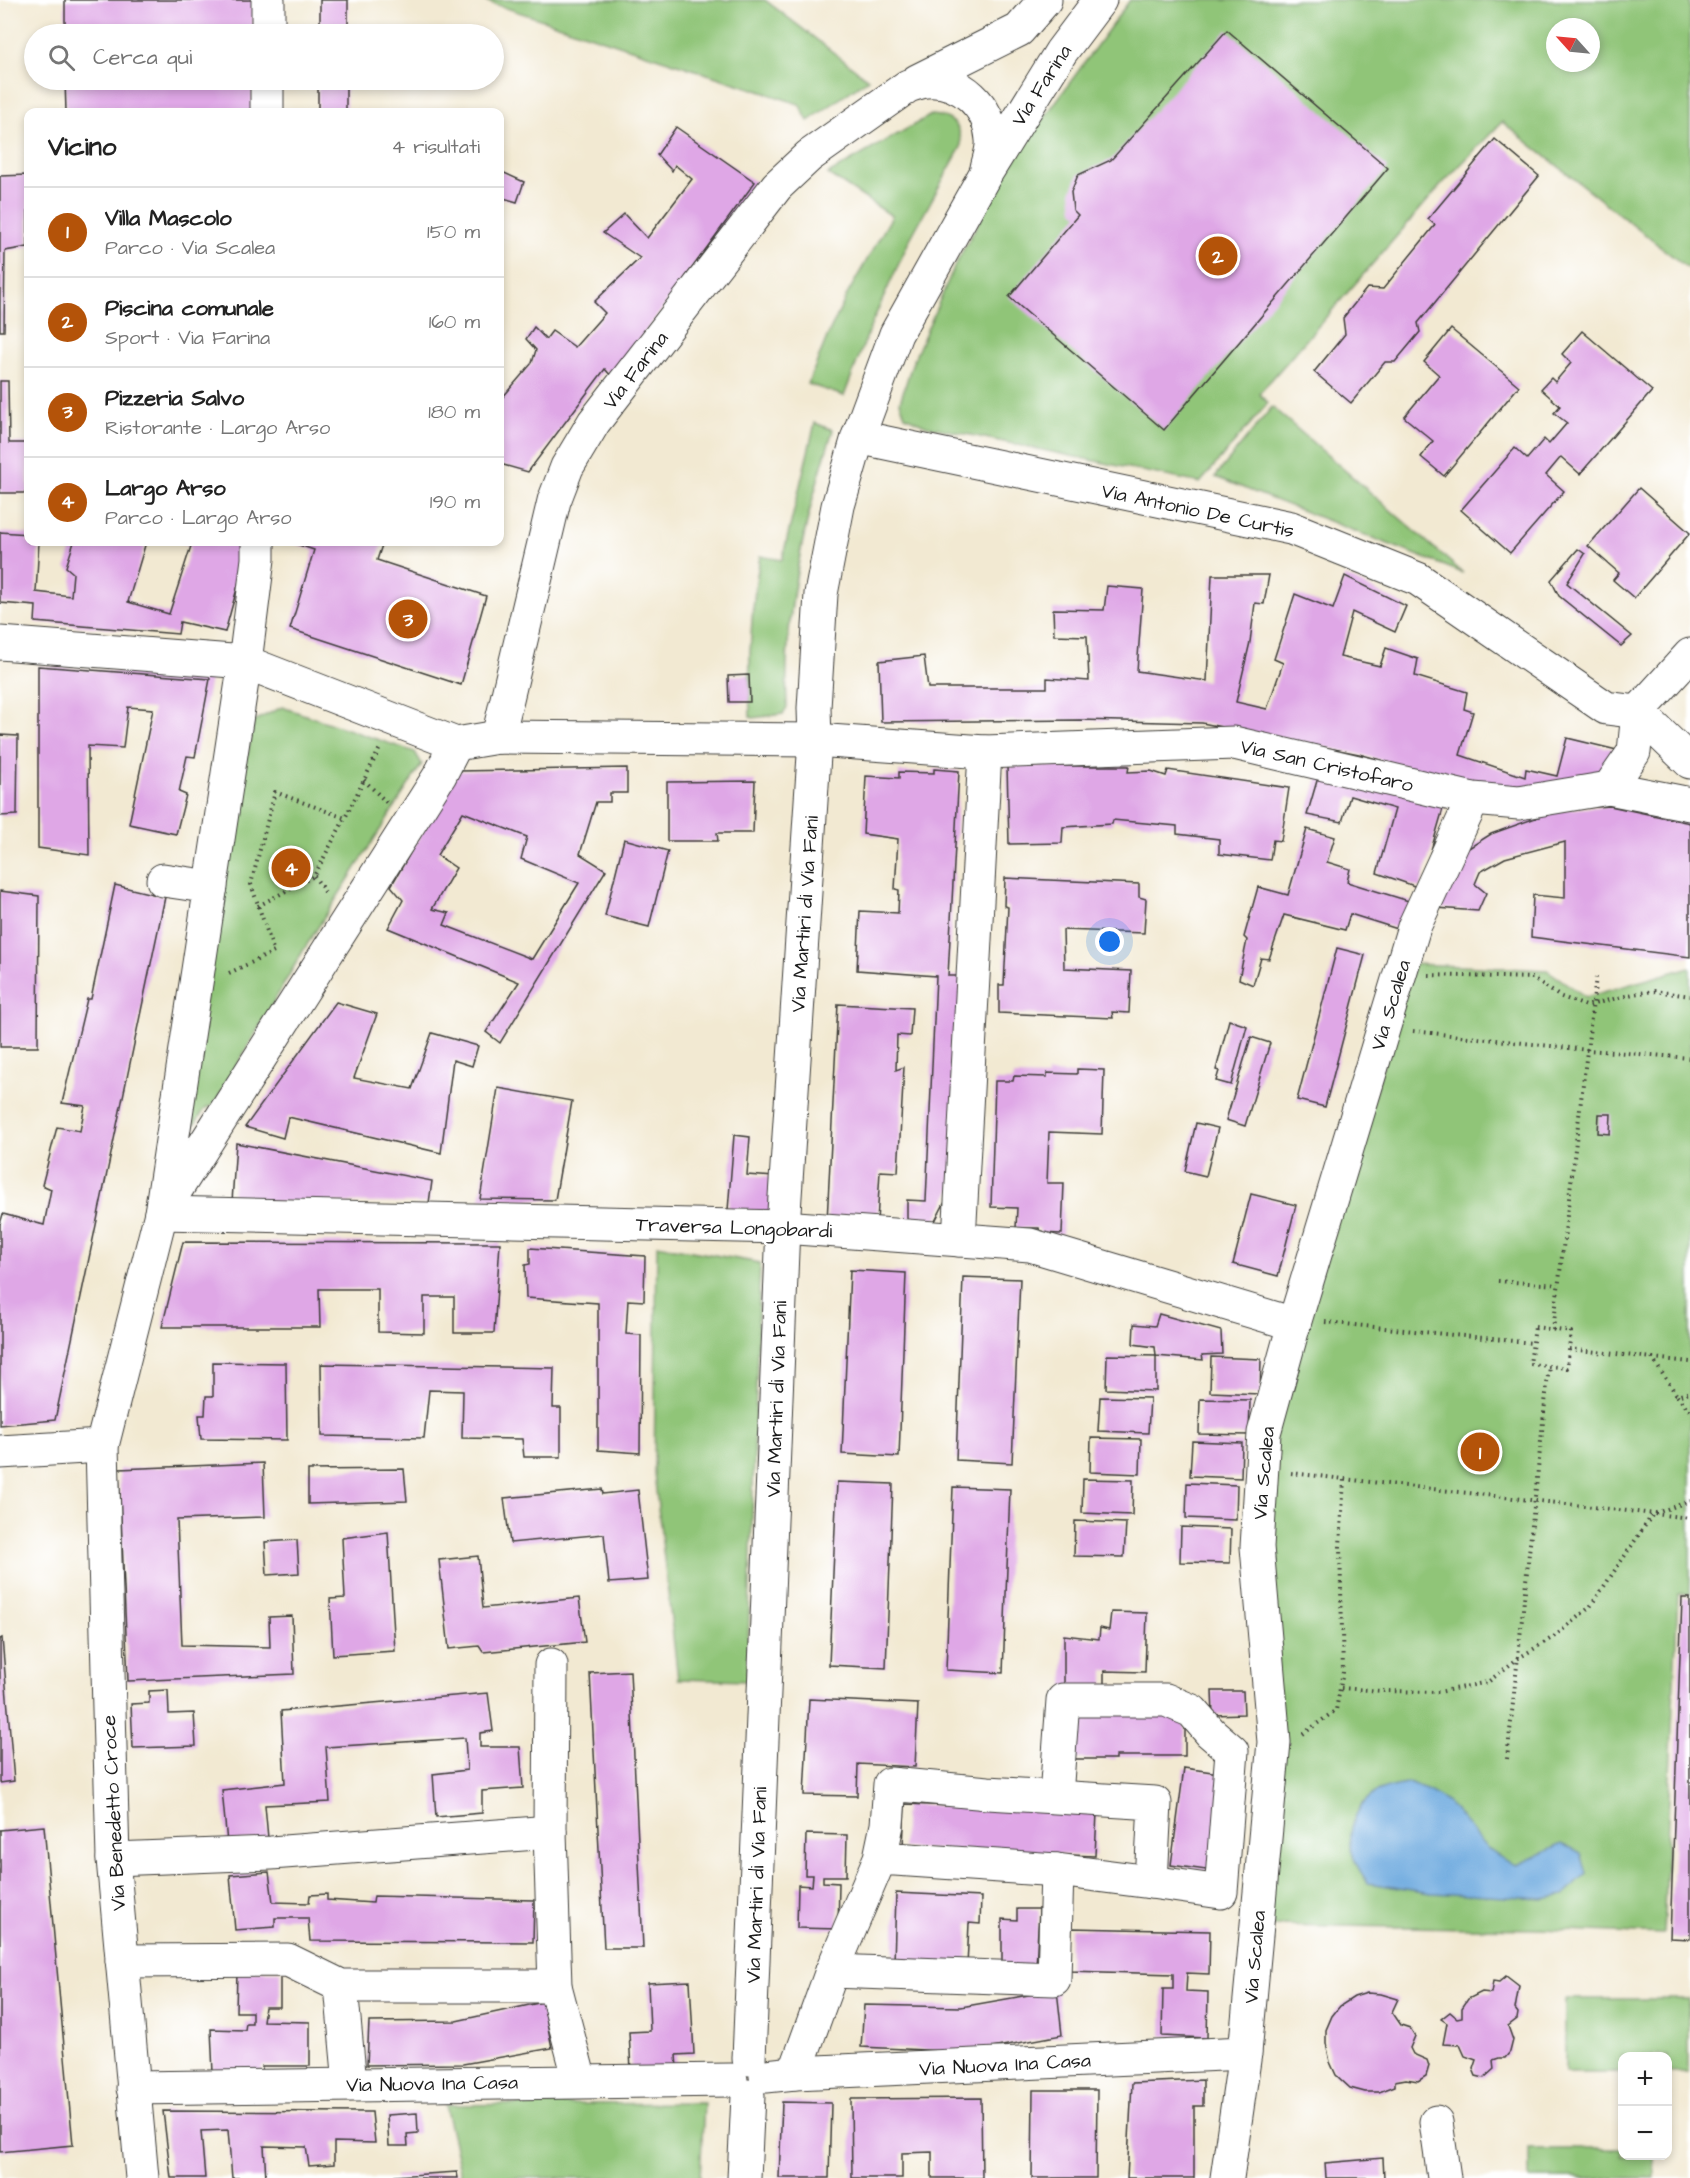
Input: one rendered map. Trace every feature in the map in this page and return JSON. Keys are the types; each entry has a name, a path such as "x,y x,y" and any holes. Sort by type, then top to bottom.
{"street":[{"path":"268,0 268,24"},
{"name":"Via Farina","path":"498,737 554,501 567,467 594,422 777,186 809,156 908,86 1019,30 1045,0"},
{"name":"Via Farina","path":"815,740 814,708 821,594 838,506 858,437 896,334 986,173 1061,52 1100,0"},
{"name":"Via Farina","path":"908,86 927,81 947,83 966,92 980,105 989,123 993,143 986,173"},
{"path":"267,90 267,108"},
{"name":"Via Antonio De Curtis","path":"858,437 1291,528 1418,579 1606,708 1638,712"},
{"path":"161,1213 245,662 258,546"},
{"path":"0,643 245,662 456,744 434,785 161,1213"},
{"path":"1690,654 1638,712 1634,752 1609,788 1690,804"},
{"path":"1638,712 1690,762"},
{"name":"Via San Cristofaro","path":"456,744 498,737 815,740 985,752 1234,743 1473,799 1519,803 1609,788"},
{"name":"Via Martiri di Via Fani","path":"744,2178 758,2077 783,1227 815,740"},
{"path":"959,1240 985,752"},
{"name":"Via Scalea","path":"1227,2178 1245,2053 1274,1742 1257,1547 1264,1432 1309,1323 1414,927 1473,799"},
{"path":"163,880 211,887"},
{"name":"Traversa Longobardi","path":"161,1213 783,1227 1030,1245 1309,1323"},
{"name":"Via Benedetto Croce","path":"142,2178 112,1859 102,1446 161,1213"},
{"path":"0,1452 102,1446"},
{"path":"551,1665 550,1832 555,1986 580,2081"},
{"path":"880,1858 1057,1870 1221,1892 1232,1751 1192,1712 1166,1700 1063,1700 1056,1796"},
{"path":"758,2077 832,1971 880,1858 890,1784 988,1793 1155,1803 1151,1881"},
{"path":"112,1859 271,1853 550,1832"},
{"path":"832,1971 1054,1979 1057,1870"},
{"path":"122,1961 288,1960 341,1986 555,1986"},
{"path":"341,1986 350,2084"},
{"name":"Via Nuova Ina Casa","path":"134,2088 758,2077 1245,2053"},
{"path":"1436,2122 1444,2178"}],"path":[{"path":"258,906 314,876 395,720"},
{"path":"196,989 274,952 251,884 275,792 345,818"},
{"path":"1421,975 1533,978 1559,996 1586,1006 1654,991 1690,996"},
{"path":"1553,1330 1596,977"},
{"path":"1402,1030 1690,1059"},
{"path":"1498,1281 1558,1285"},
{"path":"1309,1323 1533,1343"},
{"path":"1535,1327 1571,1332 1567,1368 1530,1364 1533,1343 1535,1327"},
{"path":"1569,1349 1690,1362"},
{"path":"1652,1358 1690,1412"},
{"path":"1507,1759 1549,1366"},
{"path":"1676,1394 1690,1392"},
{"path":"1287,1473 1690,1518"},
{"path":"1274,1742 1285,1747 1336,1710 1343,1672 1340,1546 1344,1479"},
{"path":"1341,1688 1440,1692 1488,1682 1517,1659 1555,1636 1590,1607 1653,1514 1690,1501"}],"green space":[{"path":"482,0 765,0 868,79 808,121 799,104"},
{"path":"1130,0 1690,0 1690,270 1502,122 1443,183 1259,394 1268,403 1200,483 927,426 905,416 900,402 912,364 955,265 1006,173"},
{"path":"931,115 945,117 954,123 960,133 961,147 910,239 872,323 844,396 808,384 848,293 892,216 828,174"},
{"path":"1272,407 1463,573 1215,477"},
{"path":"815,423 833,430 813,498 792,602 788,637 787,707 783,714 753,718 750,716 749,676 752,615 760,556 782,560"},
{"path":"282,707 415,752 422,764 303,951 214,1105 205,1109 194,1125 177,1120 254,721"},
{"path":"1414,964 1547,970 1586,997 1690,967 1690,1594 1678,1594 1663,1934 1539,1929 1269,1925 1273,1428"},
{"path":"657,1245 760,1263 747,1681 678,1679 654,1473"},
{"path":"1565,1999 1688,1999 1688,2072 1672,2073 1672,2052 1618,2052 1618,2073 1565,2073"},
{"path":"704,2103 700,2178 462,2178 445,2105"},
{"path":"1529,2149 1618,2149 1618,2160 1654,2160 1654,2178 1529,2178"}],"water":[{"path":"1409,1783 1444,1800 1488,1849 1505,1860 1517,1865 1562,1844 1581,1853 1587,1874 1564,1895 1543,1899 1430,1893 1368,1883 1352,1853 1353,1823 1362,1805 1377,1792"}],"building":[{"path":"65,0 253,0 253,24 65,24"},
{"path":"320,0 348,0 348,24 320,24"},
{"path":"1227,30 1388,168 1164,430 1009,297 1078,215 1073,210 1071,192 1078,175 1111,160"},
{"path":"65,90 253,90 252,108 66,108"},
{"path":"318,90 346,90 346,108 318,108"},
{"path":"676,127 755,182 612,377 605,369 528,472 504,465 504,396 532,363 536,350 526,339 534,327 546,339 552,331 575,347 605,313 594,302 640,258 603,233 624,214 647,238 692,179 675,165 672,171 657,155"},
{"path":"1495,139 1539,176 1418,323 1420,332 1395,362 1385,362 1351,403 1314,372 1345,334 1343,318 1367,288 1383,289 1435,225 1428,219"},
{"path":"504,173 524,182 517,202 504,198"},
{"path":"24,175 24,248 5,251 4,331 0,331 0,176"},
{"path":"1451,329 1519,386 1444,476 1421,457 1433,441 1404,417 1439,375 1424,362"},
{"path":"1582,331 1652,391 1580,474 1561,457 1546,475 1564,491 1510,553 1461,510 1515,448 1527,459 1544,439 1549,444 1567,423 1554,413 1560,406 1541,389 1551,378 1555,382 1571,363 1562,354"},
{"path":"0,381 8,381 9,443 24,443 24,493 0,493"},
{"path":"1639,488 1690,533 1634,598 1613,580 1619,573 1588,546"},
{"path":"0,532 24,534 24,546 39,546 36,592 71,596 73,573 66,567 73,546 145,546 128,602 169,614 191,546 244,546 241,574 225,632 180,622 178,634 35,622 36,606 0,603"},
{"path":"302,546 382,546 377,560 486,596 461,685 290,629 314,550"},
{"path":"1578,549 1585,554 1567,583 1632,636 1621,646 1559,596 1551,580"},
{"path":"1212,575 1269,575 1264,604 1255,603 1250,642 1236,702 1267,709 1283,663 1274,659 1295,594 1333,609 1345,576 1406,606 1395,632 1352,612 1340,657 1380,666 1386,648 1418,659 1415,676 1467,692 1464,709 1473,712 1460,755 1525,777 1526,769 1557,776 1567,738 1621,751 1610,772 1520,799 1359,754 1202,723 1080,720 881,722 879,661 924,656 928,688 1047,688 1047,678 1089,681 1087,636 1054,635 1053,609 1104,610 1107,586 1143,589 1137,671 1207,681"},
{"path":"38,666 210,679 195,757 187,756 179,792 186,795 176,834 129,824 153,709 128,707 123,748 88,746 89,855 38,848"},
{"path":"749,675 750,702 729,702 728,676"},
{"path":"0,735 18,736 17,815 0,816"},
{"path":"1007,766 1129,766 1128,772 1151,771 1166,776 1168,770 1289,788 1281,841 1273,840 1270,860 1219,854 1219,839 1177,834 1177,826 1113,820 1112,824 1063,827 1062,843 1009,844"},
{"path":"1321,767 1445,802 1420,888 1377,873 1395,809 1350,796 1342,822 1307,815"},
{"path":"627,768 627,793 610,793 610,802 596,802 580,854 606,870 500,1043 486,1032 519,982 388,928 403,900 391,886 458,771","holes":["463,812 527,837 521,859 579,883 532,959 444,925 449,913 432,909 456,868 437,855"]},
{"path":"934,769 959,771 948,976 963,976 952,1188 932,1227 907,1227 907,1200 926,1201 936,976 857,970 860,911 898,913 899,890 895,889 898,839 863,834 866,776 899,778 899,772 934,773"},
{"path":"755,781 753,833 717,833 718,841 667,841 667,782"},
{"path":"1610,806 1690,823 1690,957 1531,937 1533,895 1565,898 1565,842 1505,858 1480,872 1475,884 1486,893 1478,911 1437,908 1464,851 1491,834 1558,810"},
{"path":"1307,829 1335,837 1327,862 1350,869 1347,882 1412,902 1404,931 1350,914 1345,930 1284,915 1269,959 1261,958 1253,985 1239,979 1247,940 1244,937 1258,887 1288,895"},
{"path":"624,839 668,851 649,927 605,916"},
{"path":"1005,878 1139,884 1139,897 1146,899 1144,933 1063,930 1064,968 1131,971 1129,1013 1112,1012 1113,1018 999,1013 999,985 1004,985 1008,907 1004,906"},
{"path":"115,885 165,897 55,1420 0,1425 0,1224 3,1214 44,1225 51,1189 42,1185 57,1127 80,1131 85,1106 62,1103 87,999 91,999"},
{"path":"0,891 39,896 38,1047 0,1047"},
{"path":"1337,948 1365,955 1325,1107 1297,1100"},
{"path":"336,1002 377,1014 354,1078 412,1089 432,1033 478,1046 472,1066 453,1060 441,1153 288,1117 283,1138 245,1127"},
{"path":"838,1004 912,1008 910,1036 897,1035 896,1070 904,1067 898,1172 880,1171 877,1222 827,1221"},
{"path":"1229,1020 1247,1026 1231,1085 1216,1081 1219,1071 1216,1070"},
{"path":"1251,1037 1270,1043 1245,1126 1226,1120"},
{"path":"1077,1069 1104,1070 1102,1134 1049,1132 1047,1183 1064,1183 1062,1234 1040,1233 1039,1228 1016,1228 1017,1208 991,1207 995,1081 1013,1081 1014,1076 1047,1077 1047,1073 1077,1074"},
{"path":"498,1088 572,1101 555,1200 480,1199"},
{"path":"1599,1114 1611,1114 1610,1134 1598,1133"},
{"path":"1196,1123 1218,1128 1206,1176 1185,1171"},
{"path":"734,1135 750,1137 747,1175 774,1177 773,1213 728,1210"},
{"path":"236,1143 432,1181 429,1203 232,1202"},
{"path":"1251,1194 1296,1205 1278,1276 1233,1264"},
{"path":"183,1242 500,1243 494,1333 454,1333 454,1297 424,1297 424,1333 378,1332 378,1289 319,1289 320,1327 162,1327"},
{"path":"530,1248 645,1256 644,1301 628,1300 626,1334 641,1335 640,1453 598,1450 598,1303 526,1298 525,1265 530,1264"},
{"path":"850,1270 906,1273 899,1457 842,1454"},
{"path":"963,1277 1020,1279 1012,1463 956,1460"},
{"path":"1159,1314 1221,1331 1222,1354 1202,1355 1203,1360 1156,1356 1155,1347 1133,1344 1134,1324 1155,1326"},
{"path":"1107,1355 1156,1356 1156,1391 1106,1389"},
{"path":"1211,1357 1261,1359 1260,1394 1210,1392"},
{"path":"213,1362 286,1363 287,1440 201,1439 199,1415 205,1415 206,1396 213,1396"},
{"path":"321,1364 554,1368 553,1408 561,1408 561,1457 524,1457 522,1439 462,1438 463,1391 429,1390 424,1438 322,1436"},
{"path":"1100,1397 1150,1398 1148,1433 1098,1431"},
{"path":"1200,1399 1250,1400 1249,1435 1199,1434"},
{"path":"1091,1438 1141,1439 1140,1474 1090,1472"},
{"path":"1192,1441 1242,1443 1241,1478 1190,1476"},
{"path":"263,1463 265,1517 177,1520 182,1645 270,1647 269,1617 292,1616 294,1674 128,1681 119,1469"},
{"path":"404,1469 407,1501 308,1504 308,1470"},
{"path":"1083,1479 1133,1480 1132,1515 1082,1513"},
{"path":"837,1482 893,1484 886,1668 829,1665"},
{"path":"1187,1483 1237,1485 1236,1520 1186,1518"},
{"path":"953,1487 1010,1489 1003,1673 946,1670"},
{"path":"602,1489 603,1494 638,1490 648,1580 609,1583 604,1534 510,1543 504,1498"},
{"path":"1075,1521 1126,1523 1124,1557 1074,1556"},
{"path":"1181,1527 1231,1529 1230,1563 1180,1562"},
{"path":"388,1532 395,1651 333,1655 330,1599 345,1598 342,1538"},
{"path":"297,1540 299,1573 267,1575 265,1542"},
{"path":"478,1556 483,1608 579,1598 585,1642 483,1652 479,1646 449,1649 439,1560"},
{"path":"1682,1598 1690,1598 1690,1939 1670,1938"},
{"path":"1111,1612 1147,1613 1145,1672 1104,1671 1104,1686 1064,1687 1064,1635 1099,1639 1100,1628 1109,1630"},
{"path":"2,1638 14,1781 0,1783 0,1639"},
{"path":"630,1671 643,1948 604,1948 590,1673"},
{"path":"168,1690 169,1714 194,1713 196,1746 133,1748 131,1704 149,1703 149,1691"},
{"path":"1212,1691 1243,1691 1244,1714 1213,1715"},
{"path":"488,1693 493,1731 480,1733 480,1747 520,1747 523,1788 482,1791 482,1813 436,1817 433,1774 467,1770 465,1738 326,1747 330,1802 265,1805 268,1838 227,1843 222,1790 285,1783 281,1711"},
{"path":"809,1699 918,1704 915,1767 858,1764 857,1796 804,1795"},
{"path":"1185,1709 1185,1756 1116,1756 1116,1759 1073,1759 1073,1713"},
{"path":"1184,1768 1226,1774 1213,1871 1171,1865"},
{"path":"905,1804 1097,1812 1095,1856 903,1848"},
{"path":"44,1826 73,2145 0,2152 0,1830"},
{"path":"806,1834 847,1835 846,1876 823,1876 823,1882 839,1883 838,1929 797,1928 798,1885 812,1886 813,1875 805,1875"},
{"path":"269,1872 273,1902 309,1903 310,1895 327,1894 327,1900 373,1903 374,1896 534,1900 533,1942 310,1941 308,1918 275,1918 275,1927 235,1930 230,1875"},
{"path":"896,1893 981,1897 980,1924 969,1923 967,1967 894,1964"},
{"path":"1017,1909 1039,1909 1036,1968 1002,1967 1002,1919 1017,1920"},
{"path":"1070,1928 1210,1931 1209,1974 1187,1973 1186,1991 1208,1992 1207,2038 1162,2036 1163,1989 1173,1989 1173,1974 1069,1971"},
{"path":"237,1971 280,1971 280,2007 265,2007 263,2021 310,2022 310,2066 262,2066 261,2074 213,2073 211,2029 245,2030 246,2023 252,2023 252,2012 236,2012"},
{"path":"1506,1976 1519,1986 1515,2009 1518,2013 1517,2019 1508,2026 1513,2040 1510,2052 1505,2058 1493,2060 1494,2069 1484,2078 1476,2076 1473,2069 1476,2060 1465,2056 1460,2045 1443,2044 1447,2023 1441,2019 1450,2012 1457,2018 1462,2017 1462,2008 1468,1999 1482,1992 1491,1993 1493,1981 1499,1982"},
{"path":"690,1981 694,2054 676,2055 677,2068 631,2071 629,2032 650,2031 648,1983"},
{"path":"1057,1990 1062,2035 970,2052 861,2047 864,2005 961,2007"},
{"path":"1367,1993 1398,1999 1392,2012 1401,2025 1410,2028 1415,2036 1410,2048 1413,2054 1427,2060 1429,2066 1426,2076 1418,2081 1406,2079 1395,2081 1395,2086 1379,2092 1365,2092 1350,2088 1336,2075 1330,2062 1326,2030 1332,2016 1340,2006 1354,1997"},
{"path":"543,2002 552,2048 463,2064 367,2065 369,2022 456,2021"},
{"path":"1203,2080 1203,2106 1194,2106 1194,2178 1127,2178 1132,2083"},
{"path":"1033,2090 1097,2090 1096,2178 1032,2178"},
{"path":"981,2098 982,2178 932,2178 932,2152 902,2153 902,2178 852,2178 851,2099"},
{"path":"782,2102 831,2103 829,2178 779,2178"},
{"path":"163,2111 372,2112 375,2143 334,2142 334,2164 309,2166 306,2147 264,2146 266,2178 232,2178 228,2130 201,2131 205,2178 171,2178"},
{"path":"417,2113 418,2133 407,2134 408,2146 389,2146 387,2115"},
{"path":"1383,2158 1384,2178 1326,2178 1325,2163"},
{"path":"457,2172 458,2178 395,2178 395,2176"}],"place":[{"name":"Piscina comunale","path":"1218,256"},
{"name":"Pizzeria Salvo","path":"408,619"},
{"name":"Largo Arso","path":"291,868"},
{"name":"Villa Mascolo","path":"1480,1452"}]}
